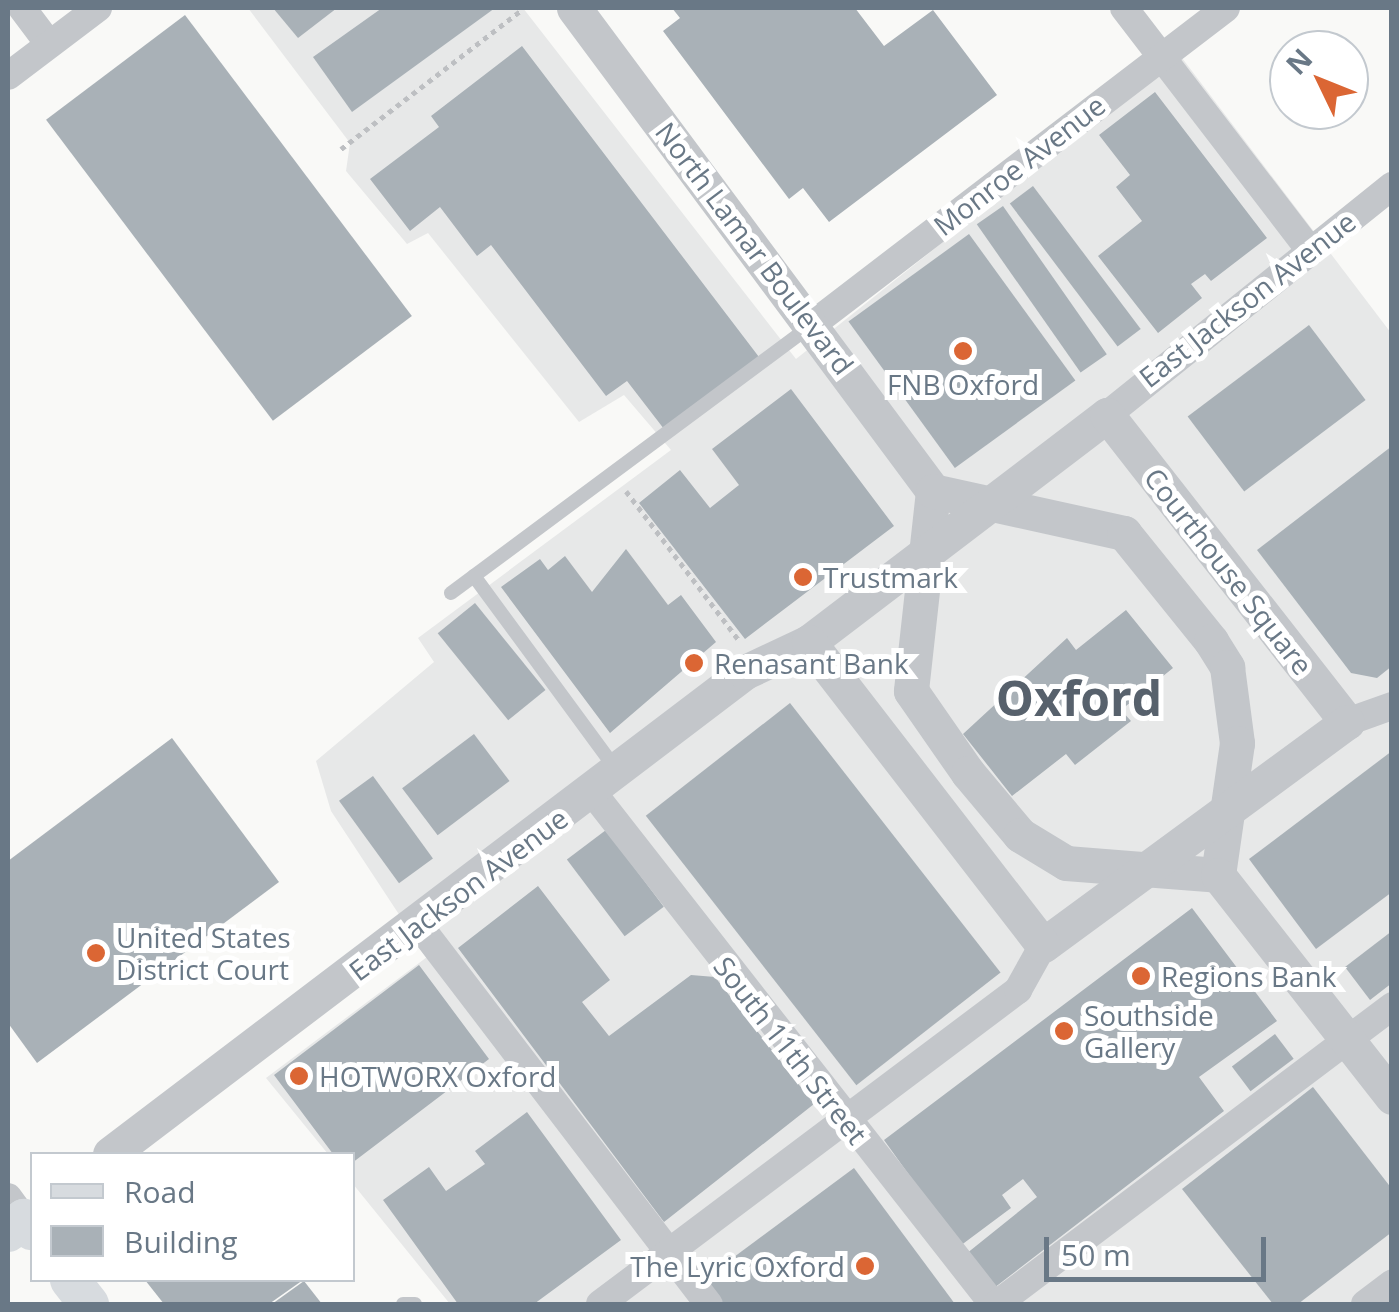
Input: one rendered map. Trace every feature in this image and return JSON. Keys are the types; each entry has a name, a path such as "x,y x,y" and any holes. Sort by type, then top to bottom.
{"main road":[{"path":"72,1282 89,1304"}],"street":[{"path":"22,8 49,44"},
{"path":"8,76 98,8"},
{"name":"North Lamar Boulevard","path":"574,8 933,491"},
{"path":"1124,8 1309,249"},
{"name":"Monroe Avenue","path":"812,324 1226,8"},
{"name":"East Jackson Avenue","path":"1106,415 1392,186"},
{"path":"1043,945 809,642 1106,415"},
{"name":"Courthouse Square","path":"1106,415 1347,722"},
{"path":"933,491 920,560 911,691 968,773 1020,834 1066,863 1218,875 1392,1097"},
{"name":"Courthouse Square","path":"933,491 998,501 1124,533 1211,640 1235,704 1229,806 1218,875"},
{"name":"East Jackson Avenue","path":"113,1152 606,783 745,672 809,642"},
{"path":"600,1304 1018,990 1043,945 1347,722 1392,706"},
{"name":"South 11th Street","path":"606,783 844,1120 995,1304"},
{"path":"418,924 709,1304"},
{"path":"995,1304 1392,1006"},
{"path":"1365,1304 1392,1284"}],"lane":[{"path":"451,593 812,324"},
{"path":"474,576 606,783"},
{"path":"403,1304 415,1304"}],"path":[{"path":"341,149 520,11"},
{"path":"613,474 742,644"}],"shaded area":[{"path":"248,8 523,8 796,359 1179,54 1391,333 1391,1304 450,1304 355,1186 355,1152 326,1152 266,1078 427,957 331,811 316,761 434,662 418,638 671,450 624,395 579,422 428,233 407,244 346,171 350,143"}],"building":[{"path":"273,8 337,8 298,38"},
{"path":"382,8 495,8 352,112 313,57"},
{"path":"672,8 855,8 884,46 933,10 997,95 829,222 803,188 789,199 663,31 680,18"},
{"path":"185,15 412,316 273,421 46,120"},
{"path":"522,46 759,357 664,429 627,381 606,396 491,245 477,256 440,207 410,231 370,179 439,127 431,116"},
{"path":"1155,92 1267,238 1211,281 1205,274 1191,284 1202,298 1158,333 1098,256 1142,221 1116,187 1130,175 1099,135"},
{"path":"1033,186 1141,329 1118,346 1010,203"},
{"path":"1003,206 1107,354 1081,373 977,224"},
{"name":"FNB Oxford","path":"969,234 1075,380 955,468 848,322"},
{"path":"1309,325 1366,400 1244,492 1188,416"},
{"path":"791,389 894,526 745,639 639,503 680,470 710,508 739,485 712,449"},
{"path":"1392,446 1392,666 1377,678 1351,673 1257,550"},
{"path":"626,549 668,605 681,595 716,642 610,733 501,587 540,559 548,570 565,556 592,592"},
{"path":"475,603 545,690 508,720 438,633"},
{"path":"1126,610 1173,668 1121,710 1131,721 1075,765 1066,754 1012,796 963,734 1067,638 1076,650"},
{"path":"790,703 1001,972 856,1085 646,816"},
{"path":"474,734 510,781 438,835 402,788"},
{"name":"United States District Court","path":"172,738 279,882 37,1063 8,1023 8,861"},
{"path":"1392,751 1392,892 1316,949 1249,859"},
{"path":"373,776 433,859 399,883 339,801"},
{"path":"606,830 664,907 625,936 567,859"},
{"path":"538,886 610,980 582,1002 609,1036 691,975 715,977 814,1104 664,1222 458,948"},
{"path":"1192,908 1277,1021 1199,1077 1224,1111 994,1288 966,1254 1037,1197 1023,1179 1002,1195 1011,1208 960,1246 884,1140"},
{"path":"1392,931 1392,983 1370,1000 1345,967"},
{"path":"419,965 489,1059 355,1161 355,1152 332,1152 274,1075"},
{"path":"1275,1034 1294,1059 1251,1091 1232,1066"},
{"path":"1313,1087 1392,1189 1392,1232 1298,1304 1273,1304 1182,1189"},
{"path":"527,1112 621,1240 534,1304 458,1304 383,1200 429,1167 446,1191 485,1164 475,1151"},
{"name":"The Lyric Oxford","path":"854,1168 955,1304 721,1304 703,1280"},
{"path":"147,1282 300,1282 269,1304 164,1304"},
{"path":"305,1282 322,1304 272,1304"}],"place":[{"name":"FNB Oxford","path":"963,351"},
{"name":"Trustmark","path":"803,577"},
{"name":"Renasant Bank","path":"694,663"},
{"name":"United States District Court","path":"96,953"},
{"name":"Regions Bank","path":"1141,976"},
{"name":"Southside Gallery","path":"1064,1031"},
{"name":"HOTWORX Oxford","path":"299,1076"},
{"name":"The Lyric Oxford","path":"865,1266"}],"district":[{"name":"Oxford","path":"1079,698"}]}
